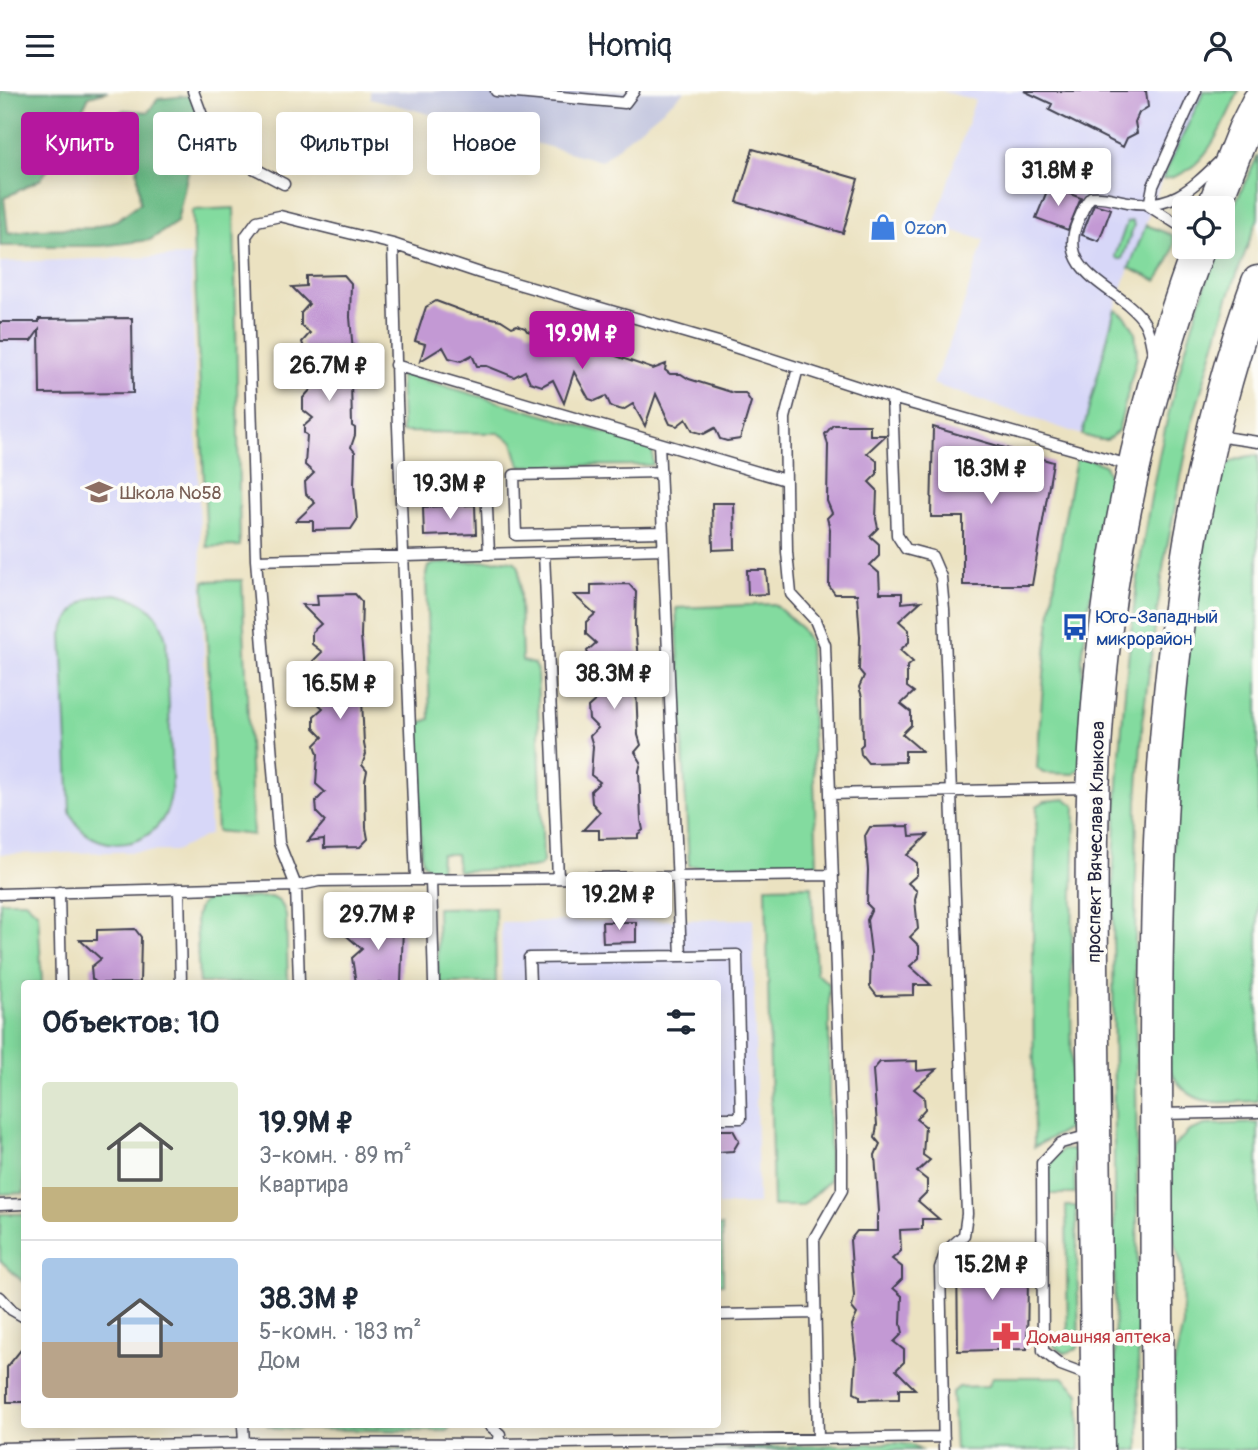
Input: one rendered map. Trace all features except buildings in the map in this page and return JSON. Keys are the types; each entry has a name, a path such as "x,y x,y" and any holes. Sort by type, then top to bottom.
{"main road":[{"path":"1218,196 1251,116"},
{"name":"проспект Вячеслава Клыкова","path":"1098,1450 1091,929 1098,700 1107,619 1135,466 1155,381 1191,259"},
{"path":"1158,1450 1156,927 1166,717 1186,565 1212,435 1258,282"}],"lane":[{"path":"193,91 206,126 240,161 284,184"},
{"path":"496,91 625,103 634,91"},
{"path":"1149,206 1153,186 1196,91"},
{"path":"1155,381 1150,339 1143,320 1079,263 1073,251 1074,229 1091,197 1149,206 1173,199 1201,180 1223,159 1251,116"},
{"path":"1149,206 1172,224"},
{"path":"299,980 296,887 279,843 256,560 246,236 257,221 280,216 393,244 892,398 1135,466"},
{"path":"393,244 416,880"},
{"path":"396,365 785,480"},
{"path":"798,368 785,418 786,552 791,594 815,620 825,645 842,1191 814,1239 818,1439"},
{"path":"892,398 897,535 906,549 932,556 941,577 944,609 967,1213 964,1235 946,1251 940,1269 944,1450"},
{"path":"1212,435 1258,442"},
{"path":"659,443 681,956"},
{"path":"660,472 514,475 516,535 663,532"},
{"path":"400,486 486,485 489,554"},
{"path":"256,560 663,549"},
{"path":"544,553 558,878"},
{"path":"830,794 1094,788"},
{"path":"0,894 296,887 318,881 833,875"},
{"path":"431,880 434,980"},
{"path":"179,888 181,980"},
{"path":"59,892 61,980"},
{"path":"530,980 529,958 737,955 741,1118 721,1118"},
{"path":"1156,1114 1258,1112"},
{"path":"1094,1134 1061,1143 1042,1163 1043,1351 1061,1365 1097,1379"},
{"path":"0,1205 21,1204"},
{"path":"0,1297 21,1315"},
{"path":"721,1315 816,1313"},
{"path":"243,1428 244,1443"},
{"path":"0,1448 501,1434 818,1439 944,1437"}],"shaded area":[{"path":"370,91 685,91 601,161 540,144 540,112 427,114 370,98"},
{"path":"941,91 1204,91 1162,179 1129,268 1115,309 1082,435 933,384 960,316 984,240 934,225 975,100"},
{"name":"Школа №58","path":"191,256 210,834 175,851 0,854 0,262"},
{"path":"753,919 758,1204 721,1205 721,980 502,980 501,922"}],"green space":[{"path":"0,91 108,91 89,96 81,112 21,112 21,175 44,175 4,198 8,233 37,229 92,228 117,220 140,203 139,112 120,112 124,110 148,112 158,99 195,95 198,112 153,112 153,175 187,175 177,222 150,240 101,246 0,246"},
{"path":"1204,91 1239,91 1219,133 1201,159 1177,176 1162,179"},
{"path":"1258,155 1258,218 1228,298 1192,423 1164,562 1143,716 1137,801 1135,948 1139,1450 1115,1450 1113,887 1122,724 1140,562 1171,403 1215,259 1235,259 1235,204"},
{"path":"234,208 240,546 207,547 192,210"},
{"path":"1132,221 1134,225 1122,259 1117,259 1115,256 1127,222"},
{"path":"1146,225 1172,235 1170,259 1157,281 1129,268"},
{"path":"1115,309 1126,317 1135,331 1137,357 1118,431 1107,440 1100,440 1082,435"},
{"path":"400,373 653,447 653,465 520,466 513,442 498,433 402,432"},
{"path":"1077,455 1105,465 1109,476 1104,556 1090,598 1082,658 1084,708 1081,767 1074,774 1043,773 1037,768 1046,650 1062,532"},
{"path":"1258,455 1258,1101 1217,1102 1195,1097 1185,1091 1169,1067 1174,782 1190,624 1217,474 1235,460"},
{"path":"506,560 515,562 519,567 522,661 534,664 537,670 543,862 540,866 531,868 458,871 456,854 441,854 440,871 434,872 423,863 421,853 417,724 430,719 426,574 428,567 434,564"},
{"path":"242,580 253,835 217,831 204,581"},
{"path":"116,594 135,599 149,607 163,629 166,639 172,778 168,806 157,826 148,835 137,840 112,844 88,835 78,826 70,812 62,634 71,616 82,603 88,599"},
{"path":"774,604 800,627 809,642 817,864 689,866 676,608"},
{"path":"1066,799 1075,806 1071,982 1072,1127 1034,1147 1033,922 1037,806 1045,801"},
{"path":"812,886 816,973 829,984 829,1181 802,1206 773,1206 766,887"},
{"path":"271,897 281,903 286,915 288,980 199,980 196,918 201,904 209,899"},
{"path":"0,901 25,901 38,913 42,980 21,980 21,1193 0,1194"},
{"path":"495,907 496,980 438,980 437,908"},
{"path":"1258,1123 1258,1450 1171,1450 1173,1369 1183,1325 1182,1267 1169,1223 1169,1158 1173,1147 1189,1131 1205,1125"},
{"path":"1062,1150 1074,1150 1075,1194 1048,1194 1047,1162"},
{"path":"1066,1206 1076,1206 1079,1345 1077,1349 1066,1353 1055,1347 1051,1340 1068,1339"},
{"path":"0,1214 21,1214 21,1280 0,1260"},
{"path":"721,1226 722,1226 721,1284"},
{"path":"993,1377 1063,1377 1079,1393 1080,1450 955,1450 952,1393 959,1387 988,1386"},
{"path":"275,1428 450,1428 446,1431"},
{"path":"897,1443 911,1445 920,1450 687,1450"},
{"path":"434,1449 449,1450 207,1450"}],"place":[{"name":"Ozon","path":"883,227"},
{"name":"Школа №58","path":"99,492"},
{"name":"Юго-Западный микрорайон","path":"1075,627"},
{"name":"Домашняя аптека","path":"1006,1336"}]}
